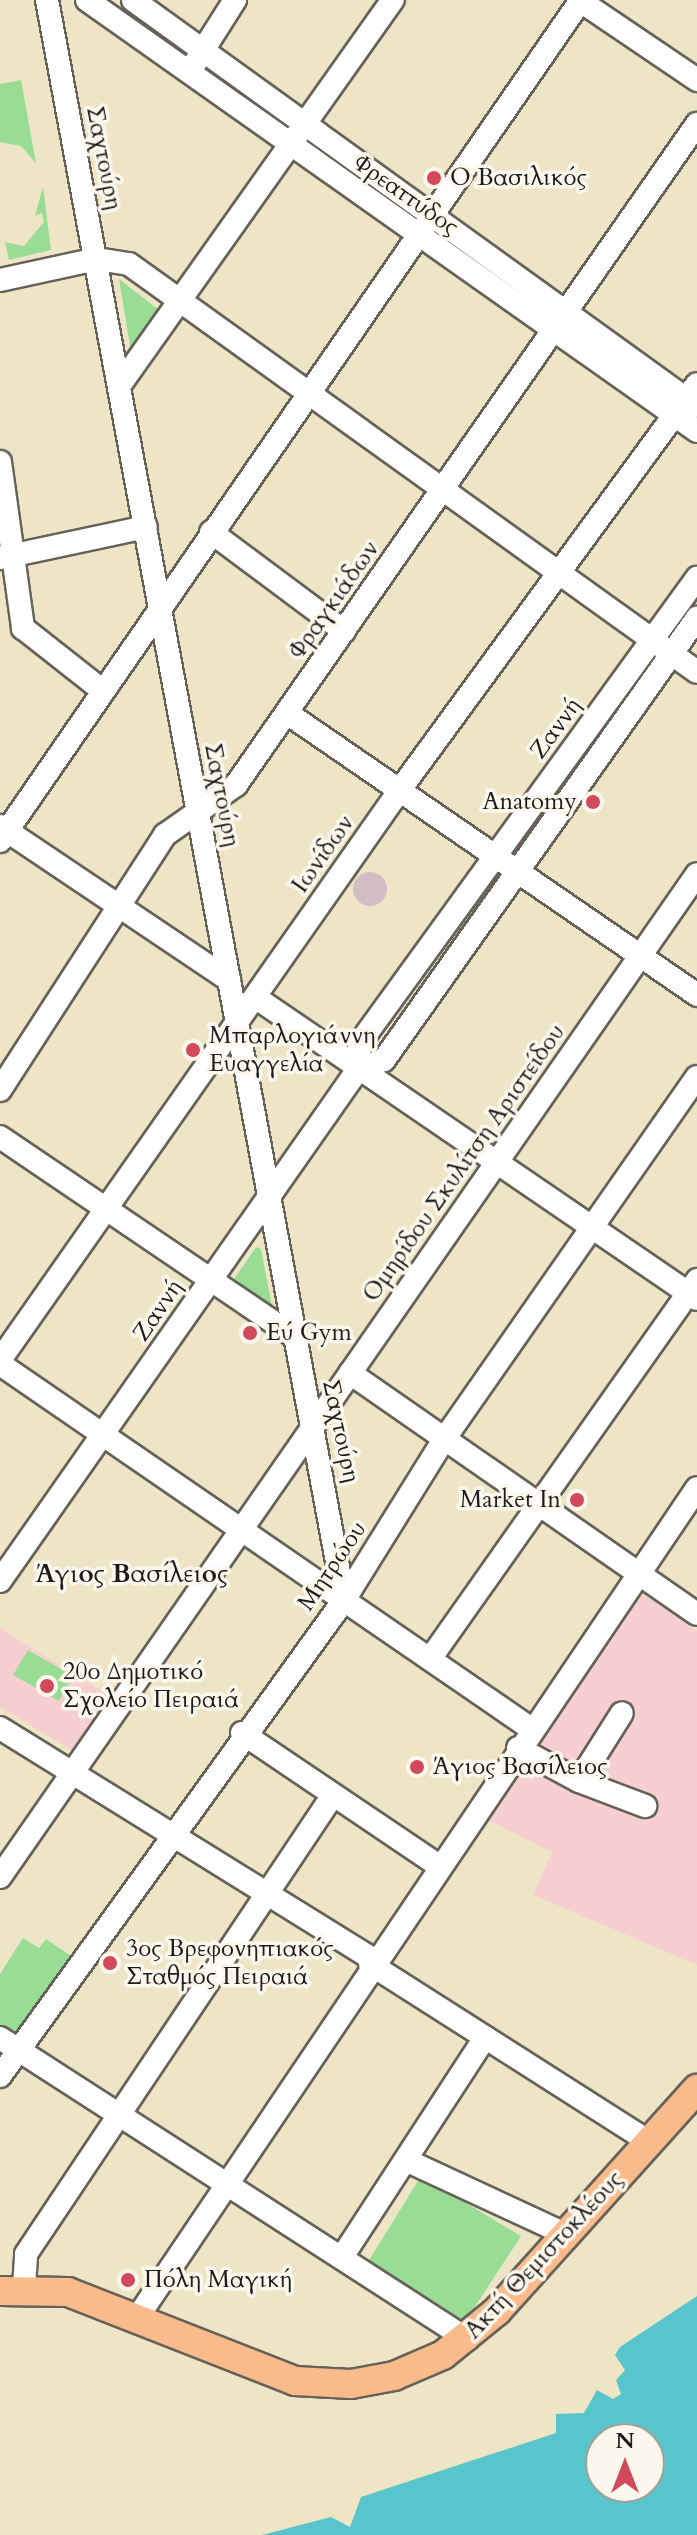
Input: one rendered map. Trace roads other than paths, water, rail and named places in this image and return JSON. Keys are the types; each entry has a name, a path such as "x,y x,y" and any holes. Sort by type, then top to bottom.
{"main road":[{"name":"Ακτή Θεμιστοκλέους","path":"12,2288 68,2292 247,2366 323,2384 394,2376 467,2339 561,2232 697,2089"}],"street":[{"name":"Σαχτούρη","path":"47,0 344,1600"},
{"name":"Φρεαττύδος","path":"87,0 292,146 424,227 559,323 688,401 697,431"},
{"name":"Φρεαττύδος","path":"133,0 306,127 424,227"},
{"path":"189,72 235,0"},
{"path":"120,385 306,127 393,0"},
{"path":"229,980 2,833 580,0 697,80"},
{"name":"Φραγκιάδων","path":"0,1090 165,835 236,785 697,124"},
{"path":"0,280 97,259 120,259 697,672"},
{"name":"Ιωνίδων","path":"0,1362 399,791 556,573 688,401"},
{"path":"0,462 8,556 27,634 103,691"},
{"path":"8,556 146,527"},
{"path":"211,532 344,631"},
{"name":"Ζαννή","path":"0,1581 105,1434 268,1193 359,1068 359,1044 697,578"},
{"name":"Ζαννή","path":"359,1068 384,1060 697,618"},
{"path":"287,713 697,995"},
{"name":"Ομηρίδου Σκυλίτση Αριστείδου","path":"0,1877 697,874"},
{"path":"255,997 593,1227 694,1291 539,1501 430,1659"},
{"name":"Μητρώου","path":"0,2076 9,2044 344,1600 445,1438 697,1077"},
{"path":"0,1137 208,1281 295,1337"},
{"path":"0,1362 530,1728"},
{"path":"350,1373 539,1501 638,1576 697,1614"},
{"path":"137,2318 372,1962 697,1488"},
{"path":"579,1781 622,1713"},
{"path":"0,1729 266,1891 485,2038 649,2142"},
{"path":"242,1733 439,1866"},
{"path":"518,1748 579,1781 645,1806"},
{"path":"12,2288 26,2254 116,2113 333,1795"},
{"path":"342,2257 410,2162 485,2038"},
{"path":"9,2044 467,2339"},
{"path":"410,2162 561,2232"}],"water":[{"path":"697,2296 697,2535 262,2535 331,2517 350,2527 361,2497 556,2433 556,2414 584,2413 597,2390 613,2399 621,2394 616,2380 625,2370 615,2355 620,2347"}],"place":[{"name":"Ο Βασιλικός","path":"434,178"},
{"name":"Anatomy","path":"593,802"},
{"name":"Μπαρλογιάννη Ευαγγελία","path":"193,1050"},
{"name":"Εύ Gym","path":"250,1333"},
{"name":"Market In","path":"577,1500"},
{"name":"20ο Δημοτικό Σχολείο Πειραιά","path":"47,1686"},
{"name":"Άγιος Βασίλειος","path":"417,1767"},
{"name":"3ος Βρεφονηπιακός Σταθμός Πειραιά","path":"110,1963"},
{"name":"Πόλη Μαγική","path":"128,2280"}],"district":[{"name":"Άγιος Βασίλειος","path":"132,1574"}]}
